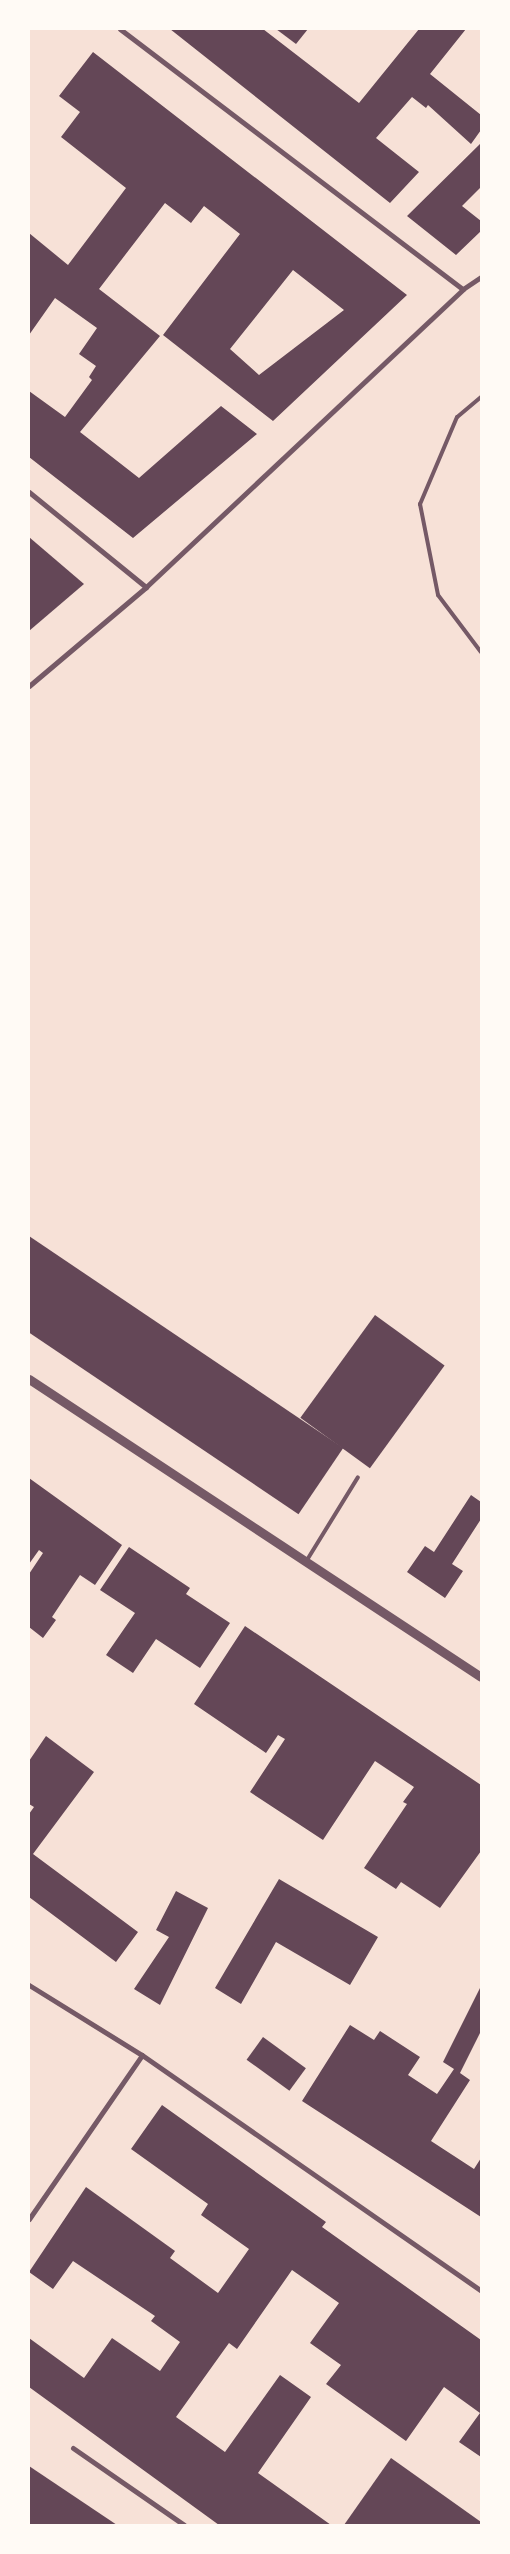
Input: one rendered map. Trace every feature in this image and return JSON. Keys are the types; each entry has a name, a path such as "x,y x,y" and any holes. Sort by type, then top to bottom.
{"street":[{"path":"120,29 463,289"},
{"path":"29,686 146,587 463,289 481,277"},
{"path":"29,492 146,587"},
{"path":"29,1379 307,1560 481,1677"},
{"path":"29,1985 142,2055 481,2291"},
{"path":"29,2219 142,2055"},
{"path":"73,2448 184,2525"}],"lane":[{"path":"481,397 457,417 420,504 438,595 481,652"},
{"path":"307,1560 358,1477"}],"building":[{"path":"170,29 263,29 359,103 419,29 466,29 430,74 481,115 481,130 471,144 428,105 426,108 412,97 376,138 419,172 390,203"},
{"path":"276,29 308,29 296,44"},
{"path":"93,52 407,295 273,421 163,335 240,234 204,206 191,223 165,203 99,289 160,336 80,432 139,478 221,406 257,434 133,538 29,457 29,391 65,417 92,380 89,377 96,366 79,354 97,328 55,298 29,335 29,233 68,265 126,188 61,137 80,112 59,96","holes":["293,270 344,310 259,375 230,349"]},
{"path":"481,143 481,187 462,206 481,221 481,231 456,255 407,216"},
{"path":"29,537 84,584 29,631"},
{"path":"29,1236 343,1448 298,1514 29,1332"},
{"path":"375,1315 445,1366 370,1468 300,1418"},
{"path":"29,1478 122,1545 95,1585 80,1575 52,1617 56,1620 43,1638 29,1627 29,1574 43,1553 39,1550 29,1564"},
{"path":"471,1495 481,1502 481,1519 452,1564 463,1571 445,1598 407,1572 425,1546 434,1552"},
{"path":"129,1547 190,1588 186,1594 230,1623 200,1668 156,1639 133,1673 106,1655 135,1613 100,1590"},
{"path":"245,1626 481,1785 481,1851 440,1908 401,1882 396,1889 364,1868 407,1804 403,1802 414,1787 375,1761 323,1840 250,1792 285,1739 278,1735 266,1753 194,1704"},
{"path":"46,1736 94,1772 33,1854 138,1932 116,1962 29,1897 29,1814 34,1807 29,1804 29,1761"},
{"path":"279,1879 378,1937 350,1985 276,1942 241,2004 215,1988"},
{"path":"176,1891 208,1908 160,2005 134,1989 169,1937 156,1930"},
{"path":"481,1986 481,2031 460,2073 470,2080 431,2141 474,2169 481,2158 481,2217 302,2101 350,2025 374,2040 380,2031 420,2057 408,2075 437,2094 454,2069 443,2062"},
{"path":"263,2037 306,2068 289,2091 247,2060"},
{"path":"162,2105 326,2222 322,2227 481,2340 481,2457 459,2442 480,2413 444,2387 406,2441 326,2384 341,2365 310,2343 339,2303 292,2270 237,2349 229,2343 176,2417 225,2452 280,2375 311,2397 258,2473 331,2525 219,2525 29,2387 29,2338 84,2378 112,2338 160,2371 180,2342 151,2321 155,2316 73,2261 53,2289 29,2272 86,2187 175,2251 170,2258 218,2293 249,2249 201,2215 208,2204 131,2149"},
{"path":"391,2458 481,2522 481,2525 344,2525"},
{"path":"29,2466 117,2525 29,2525"}]}
